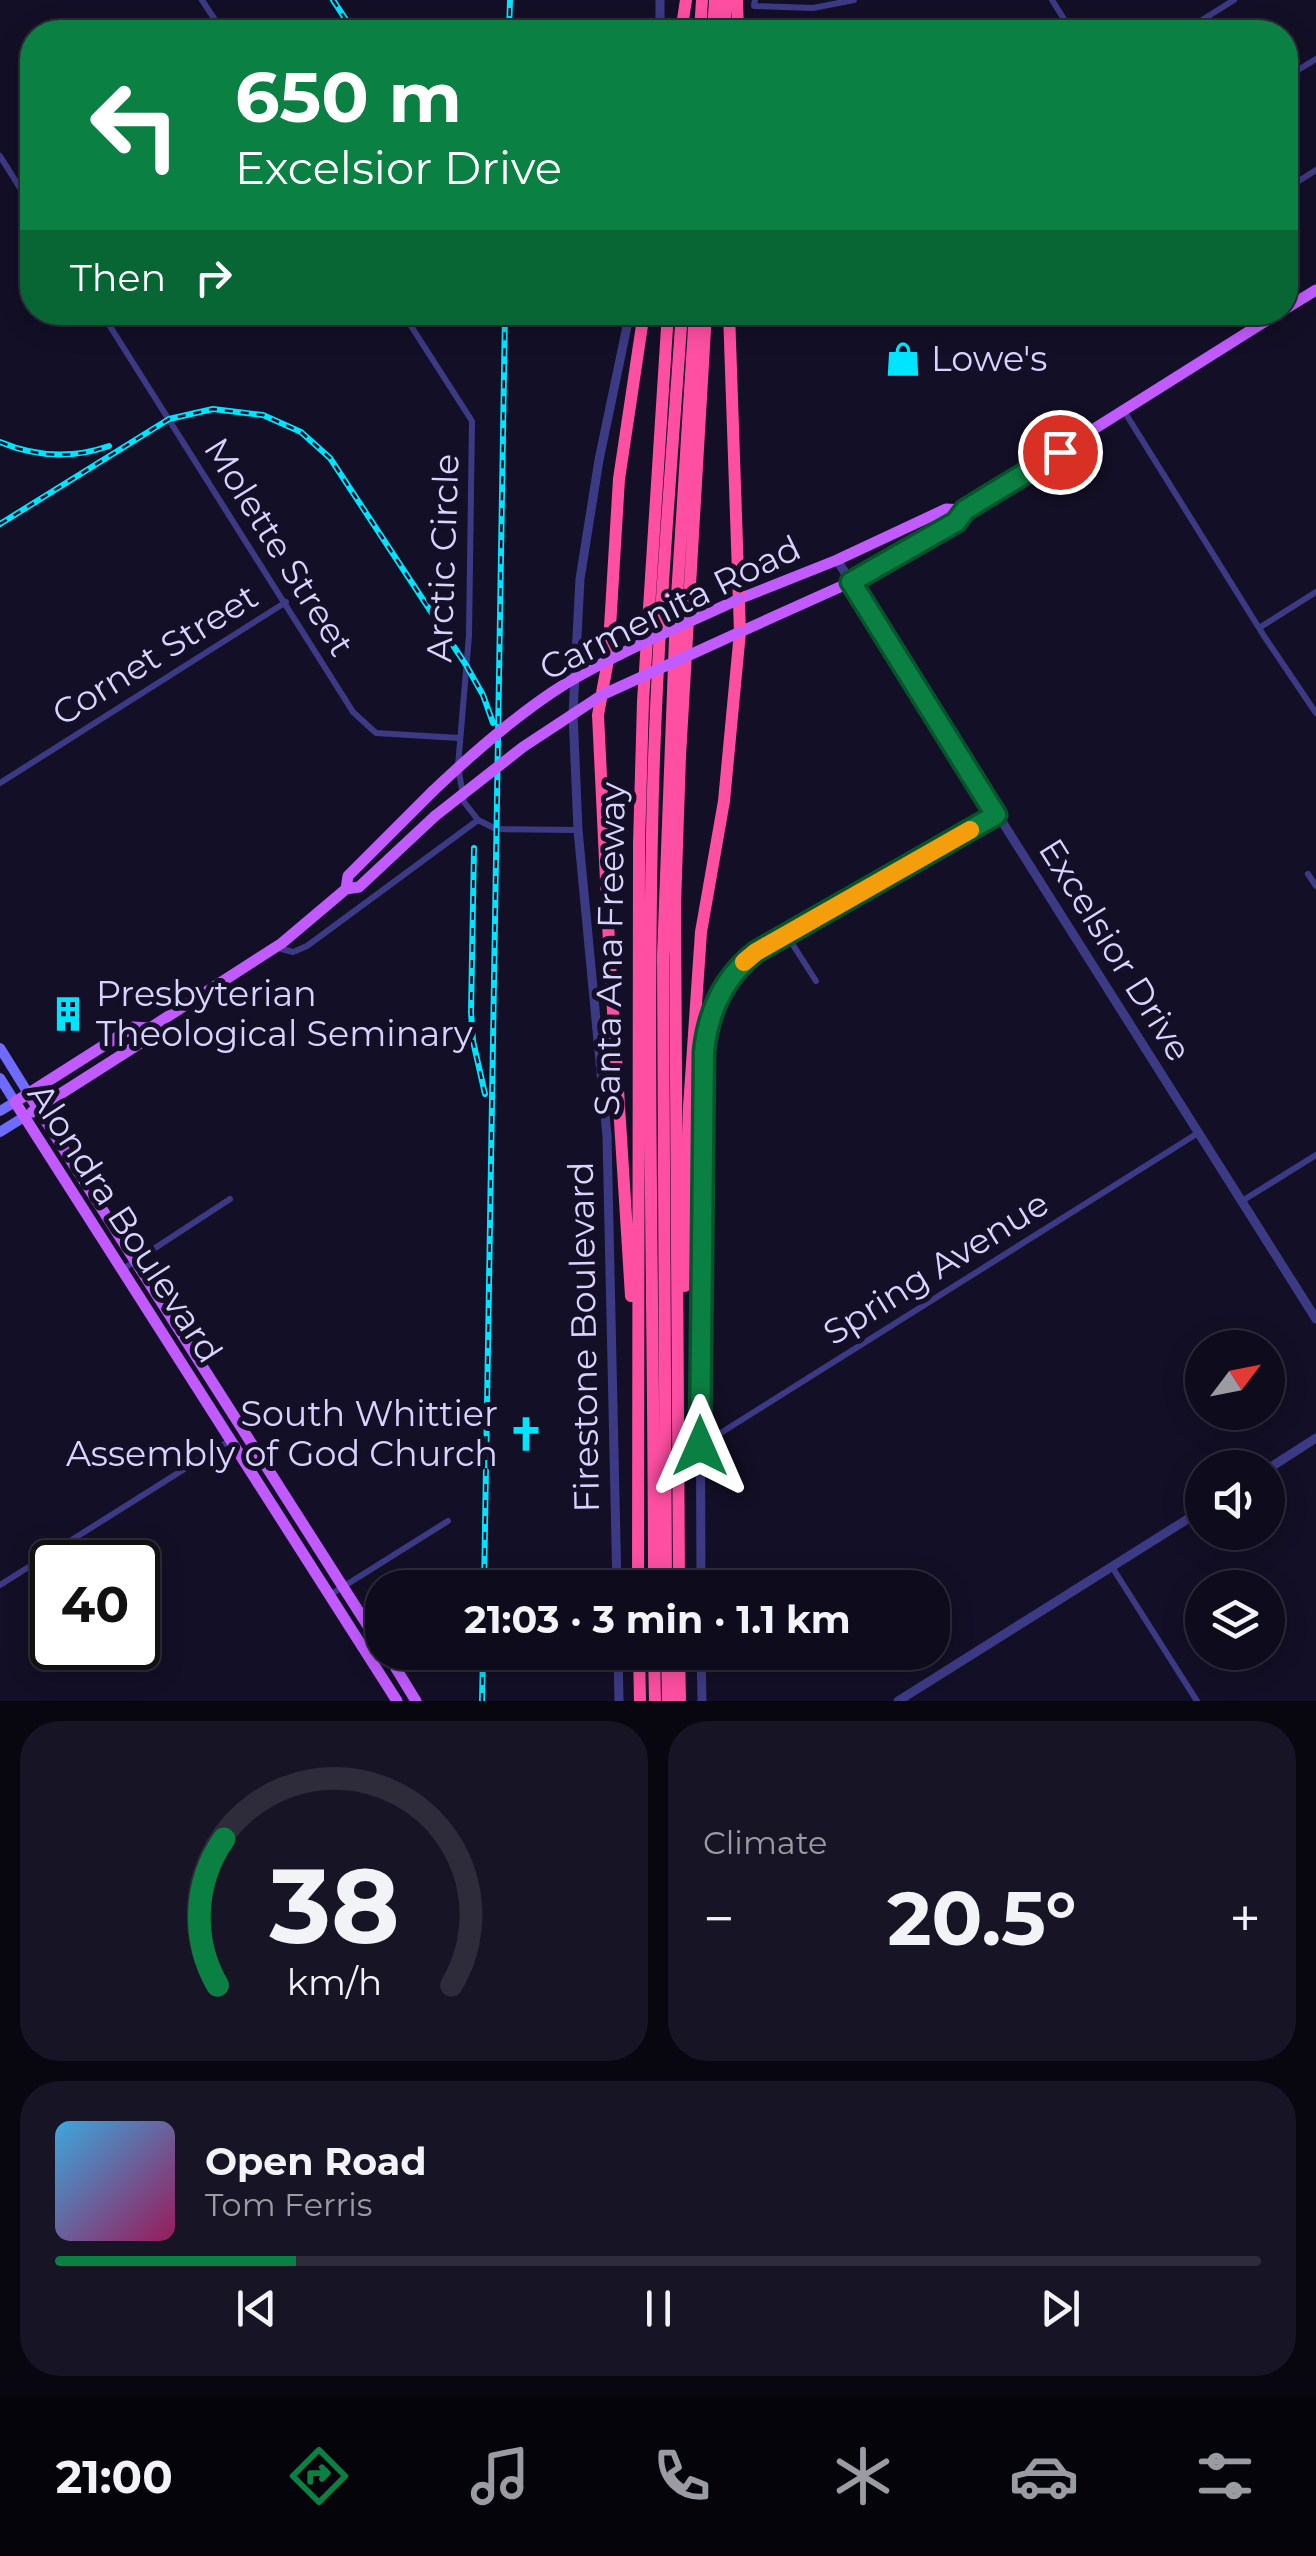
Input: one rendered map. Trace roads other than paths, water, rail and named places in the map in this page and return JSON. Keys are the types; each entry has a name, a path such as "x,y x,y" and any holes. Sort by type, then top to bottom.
{"highway":[{"path":"638,1362 626,1243 598,715 608,660 618,479 642,325"},
{"name":"Santa Ana Freeway","path":"638,1570 639,844 667,325"},
{"path":"654,1570 652,828 660,637 681,325"},
{"path":"666,1570 663,956 675,630 694,325"},
{"name":"Santa Ana Freeway","path":"679,1570 675,905 705,325"},
{"path":"678,1394 698,965 724,802 740,632 730,325"},
{"path":"639,1670 640,1701"},
{"path":"654,1670 655,1701"},
{"path":"667,1670 668,1701"},
{"path":"679,1670 680,1701"}],"main road":[{"name":"Carmenita Road","path":"0,1132 142,1042 150,1028 276,947 346,888 359,887 435,816 522,747 602,695 851,582 956,522 965,510 1259,326"},
{"name":"Carmenita Road","path":"346,888 348,876 432,791 517,717 608,660 946,509 965,510"},
{"name":"Carmenita Road","path":"0,1111 132,1028 150,1028"},
{"name":"Alondra Boulevard","path":"0,1048 365,1620"},
{"name":"Alondra Boulevard","path":"0,1078 397,1701"},
{"path":"202,1395 216,1386"},
{"name":"Alondra Boulevard","path":"397,1670 416,1701"}],"street":[{"path":"754,3 813,8 854,0"},
{"path":"1202,20 1234,0"},
{"path":"0,156 20,187"},
{"name":"Molette Street","path":"109,325 363,724 376,733 391,736 459,738"},
{"name":"Arctic Circle","path":"410,325 472,422 469,635 458,766 464,802 478,820"},
{"name":"Firestone Boulevard","path":"617,1570 607,1136 578,830 573,713 580,579 599,460 627,325"},
{"path":"1124,411 1316,714"},
{"name":"Excelsior Drive","path":"837,560 1316,1318"},
{"path":"1259,628 1316,592"},
{"name":"Cornet Street","path":"0,784 286,602"},
{"path":"701,1570 706,1032 714,1005 734,972 756,952 996,815"},
{"path":"276,947 293,952 307,946 478,820 496,829 578,830"},
{"path":"1308,874 1316,886"},
{"path":"786,934 816,981"},
{"name":"Spring Avenue","path":"700,1446 1198,1133"},
{"path":"1242,1202 1316,1155"},
{"path":"122,1270 230,1199"},
{"path":"1285,1458 1316,1438"},
{"path":"0,1586 230,1440"},
{"path":"330,1595 448,1521"},
{"path":"898,1701 1185,1521"},
{"path":"1112,1566 1196,1701"},
{"path":"618,1670 619,1701"},
{"path":"701,1670 702,1701"}],"railway":[{"path":"333,0 346,20"},
{"path":"509,20 510,0"},
{"path":"484,1570 505,325"},
{"path":"0,524 169,419 213,409 263,415 301,432 330,458 466,665 493,723"},
{"path":"0,442 54,454 109,446"},
{"path":"474,848 471,1012 485,1094"},
{"path":"482,1701 483,1670"}],"place":[{"name":"Lowe's","path":"903,359"},
{"name":"Presbyterian Theological Seminary","path":"68,1014"},
{"name":"South Whittier Assembly of God Church","path":"526,1434"}]}
